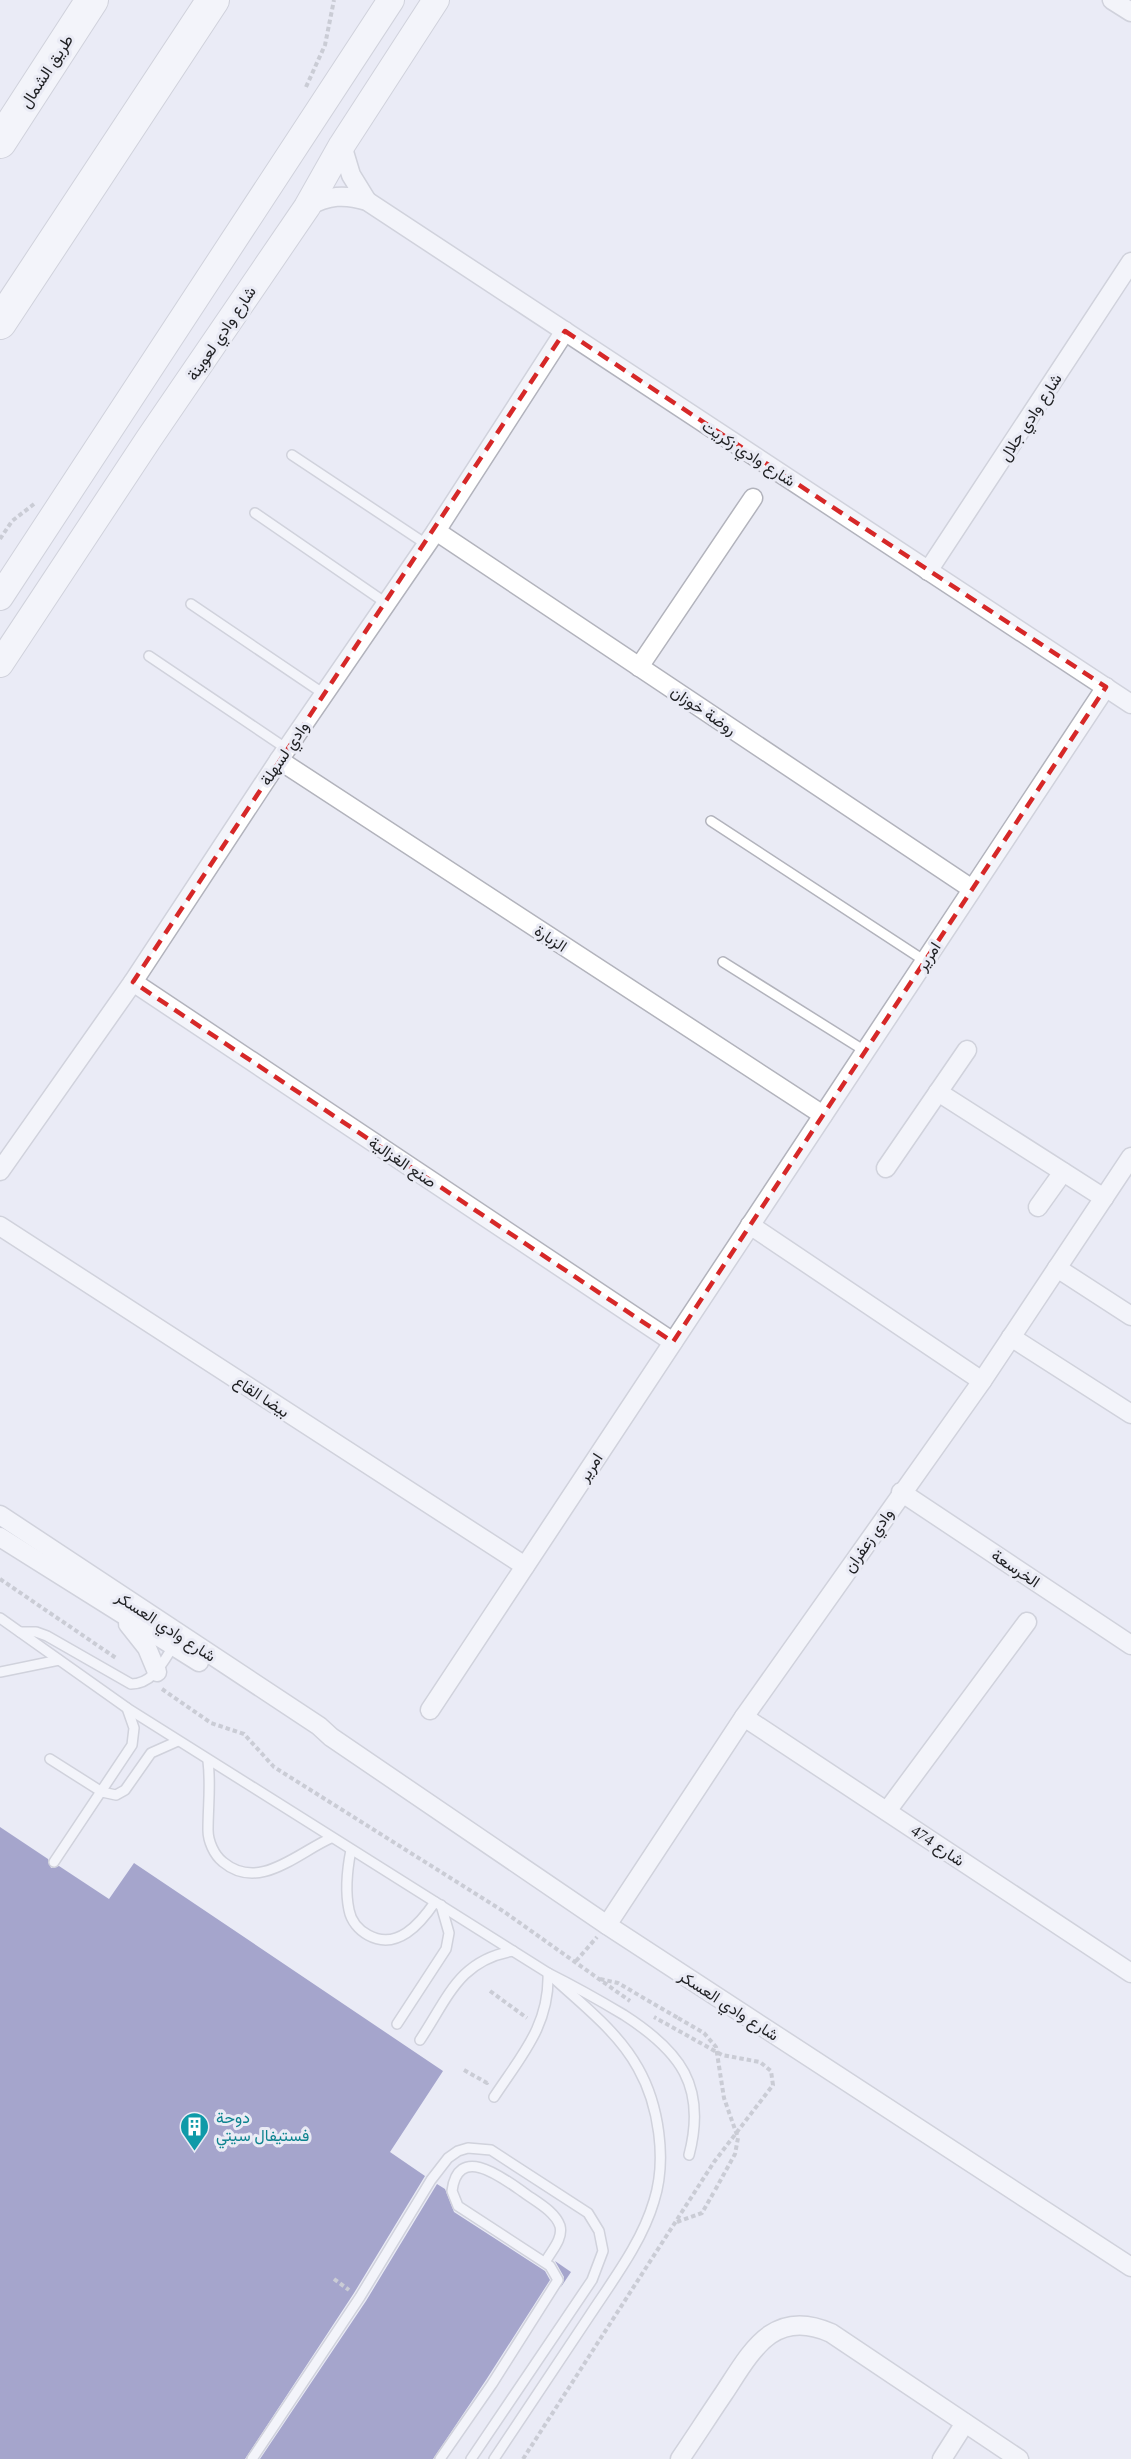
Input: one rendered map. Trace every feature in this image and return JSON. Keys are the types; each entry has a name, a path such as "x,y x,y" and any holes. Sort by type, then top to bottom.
{"highway":[{"name":"طريق الشمال","path":"0,142 92,0"},
{"path":"0,323 213,0"}],"main road":[{"name":"شارع وادي لعوينة","path":"0,664 148,440 307,207 342,145 436,0"},
{"path":"0,597 391,1"}],"street":[{"path":"1112,0 1131,12"},
{"name":"شارع وادي زكريت","path":"342,145 351,175 367,201"},
{"name":"شارع وادي زكريت","path":"307,207 318,200 336,196 367,201 1131,704"},
{"name":"شارع وادي جلال","path":"928,571 1131,262"},
{"name":"وادي لسهلة","path":"0,1171 133,982 283,754 431,537 565,332"},
{"path":"639,667 753,498"},
{"name":"روضة خوزان","path":"431,537 639,667 972,889"},
{"name":"امرير","path":"430,1710 1106,687"},
{"name":"الزبارة","path":"283,754 823,1115"},
{"name":"صنع الغزالية","path":"133,982 672,1342"},
{"path":"886,1168 967,1050"},
{"path":"938,1092 1104,1198"},
{"name":"وادي زعفران","path":"607,1925 744,1716 982,1381 1131,1156"},
{"path":"1038,1208 1063,1172"},
{"path":"750,1225 982,1381"},
{"name":"بيضا القاع","path":"0,1226 525,1566"},
{"path":"1057,1268 1131,1316"},
{"path":"1011,1337 1131,1414"},
{"name":"الخرسعة","path":"902,1492 1131,1645"},
{"name":"شارع وادي العسكر","path":"0,1515 176,1641 308,1728 332,1737 607,1925 1131,2267"},
{"name":"شارع وادي العسكر","path":"0,1537 114,1610 176,1641"},
{"path":"114,1610 142,1641 157,1672"},
{"path":"887,1811 1028,1622"},
{"name":"شارع 474","path":"744,1716 1131,1973"},
{"path":"680,2459 759,2341 777,2330 799,2325 831,2333 1019,2459"},
{"path":"942,2459 965,2423"}],"lane":[{"path":"292,455 431,537"},
{"path":"255,513 386,603"},
{"path":"191,604 324,694"},
{"path":"149,656 283,754"},
{"path":"711,821 924,961"},
{"path":"723,962 865,1051"},
{"path":"0,1618 127,1708 208,1761 548,1973 607,2004 658,2039 671,2051 685,2072 693,2093 696,2121 689,2155"},
{"path":"20,1632 36,1632 47,1636 131,1684 143,1682 157,1672 176,1641"},
{"path":"0,1672 59,1660"},
{"path":"54,1862 132,1745 134,1728 127,1708"},
{"path":"50,1760 102,1792 111,1795 121,1793 151,1753 178,1741"},
{"path":"208,1761 211,1797 208,1831 211,1847 221,1861 234,1870 249,1875 266,1873 331,1838"},
{"path":"351,1850 347,1885 349,1912 352,1920 365,1934 383,1940 401,1938 438,1904"},
{"path":"397,2024 446,1949 449,1933 438,1904"},
{"path":"420,2040 469,1968 485,1957 513,1951"},
{"path":"494,2097 539,2028 548,2004 548,1973"},
{"path":"494,2459 617,2273 648,2219 659,2178 656,2117 639,2069 625,2047 607,2027 548,1973"},
{"path":"252,2459 360,2297 431,2180 448,2158 458,2151 480,2147 501,2156 588,2213 599,2231 603,2251 592,2280 471,2459"},
{"path":"440,2459 492,2384 558,2280 550,2266 458,2206 452,2191 459,2173 470,2167 489,2169 550,2212 560,2227 560,2234 547,2259"}],"path":[{"path":"576,1961 607,1925"},
{"path":"599,1979 618,1983 704,2033 716,2047 724,2098 738,2138 735,2154 702,2213 691,2219 676,2222"},
{"path":"490,1991 528,2016 522,2026"},
{"path":"464,2070 487,2083 493,2073"}],"highlighted area":[{"path":"565,331 1106,687 673,1342 133,982"}],"building":[{"name":"دوحة فستيفال سيتي","path":"0,1827 48,1859 51,1868 59,1866 109,1899 134,1863 443,2071 390,2152 425,2176 354,2293 245,2459 0,2459"},
{"path":"437,2184 445,2189 454,2212 545,2271 550,2280 486,2380 433,2459 260,2459 366,2301"},
{"path":"555,2261 571,2272 561,2287 564,2277"}],"place":[{"name":"دوحة فستيفال سيتي","path":"195,2152"}]}
